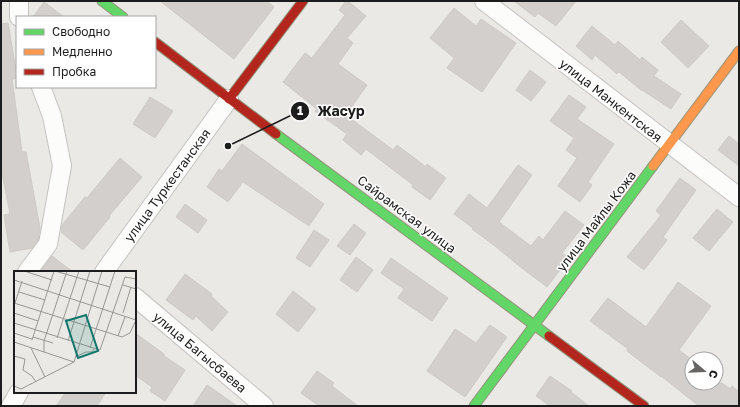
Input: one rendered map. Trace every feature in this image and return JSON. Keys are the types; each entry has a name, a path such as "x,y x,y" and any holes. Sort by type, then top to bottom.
{"main road":[{"path":"102,1 122,16"},
{"path":"229,99 303,1"},
{"name":"Сайрамская улица","path":"156,43 229,99 644,406"},
{"name":"улица Майлы Кожа","path":"474,406 739,51"}],"street":[{"path":"19,1 19,16"},
{"name":"улица Манкентская","path":"484,1 739,198"},
{"path":"28,271 48,244 62,166 52,116 41,88"},
{"name":"улица Туркестанская","path":"106,271 229,99"},
{"name":"улица Багысбаева","path":"136,298 264,406"},
{"path":"11,406 18,393"}],"building":[{"path":"160,1 267,1 274,7 234,59"},
{"path":"346,1 366,16 347,38 353,43 338,64 367,85 346,115 393,150 397,145 426,167 427,164 446,178 430,200 366,149 361,155 343,140 347,134 315,111 317,109 283,82 305,53 312,58 345,15 339,10"},
{"path":"514,1 576,1 556,26 538,13 535,17"},
{"path":"44,2 63,16 34,16"},
{"path":"454,8 476,26 481,19 516,43 482,92 447,68 454,58 430,38"},
{"path":"681,20 709,46 688,68 661,42"},
{"path":"8,23 16,70 16,78 12,79 22,152 26,152 40,228 38,240 32,248 10,252 4,215 10,214 1,168 1,24"},
{"path":"592,26 615,45 618,41 640,60 642,57 658,70 654,76 681,94 671,109 641,90 619,72 617,74 595,55 592,60 576,46"},
{"path":"530,70 546,82 531,101 516,90"},
{"path":"569,95 586,107 577,119 614,144 588,182 592,185 580,202 558,186 577,158 566,150 574,138 550,121"},
{"path":"150,97 173,111 155,138 133,124"},
{"path":"729,136 739,144 739,166 718,150"},
{"path":"242,144 324,204 309,226 243,182 228,202 207,187 219,169 222,171"},
{"path":"120,158 142,177 83,250 61,232 62,225 85,197 87,198"},
{"path":"518,165 532,175 499,222 531,246 539,236 543,240 565,211 584,225 562,253 569,258 547,287 454,214 469,194 487,208"},
{"path":"680,178 696,190 663,237 667,240 644,270 627,257 661,215 656,211"},
{"path":"185,204 207,220 198,233 176,217"},
{"path":"717,209 733,222 709,251 693,238"},
{"path":"354,224 366,233 350,255 337,246"},
{"path":"314,230 329,240 310,267 296,258"},
{"path":"52,256 72,271 41,271"},
{"path":"356,257 373,270 357,292 340,280"},
{"path":"391,258 448,298 432,321 398,298 404,289 381,273"},
{"path":"185,274 212,294 211,296 228,312 212,331 196,316 193,320 166,300"},
{"path":"678,282 711,306 679,350 684,354 684,391 724,391 724,384 730,389 732,386 739,392 739,406 699,406 627,351 628,349 590,321 608,298 646,327"},
{"path":"293,291 316,309 298,332 276,314"},
{"path":"490,325 507,337 465,397 427,371 455,329 476,343"},
{"path":"136,334 164,354 164,356 185,370 165,401 150,391 152,387 136,376"},
{"path":"317,371 334,383 332,386 358,406 319,406 301,393"},
{"path":"550,376 572,391 571,392 589,406 550,406 536,396"},
{"path":"207,385 237,406 193,406"},
{"path":"65,393 105,393 97,406 56,406"}],"traffic: fast":[{"path":"102,1 122,16"},
{"path":"276,134 549,336"},
{"path":"474,406 653,166"}],"traffic: slow":[{"path":"653,166 739,51"}],"traffic: jam":[{"path":"229,99 303,1"},
{"path":"156,43 276,134"},
{"path":"549,336 644,406"}],"place":[{"name":"Жасур","path":"228,146"}]}
